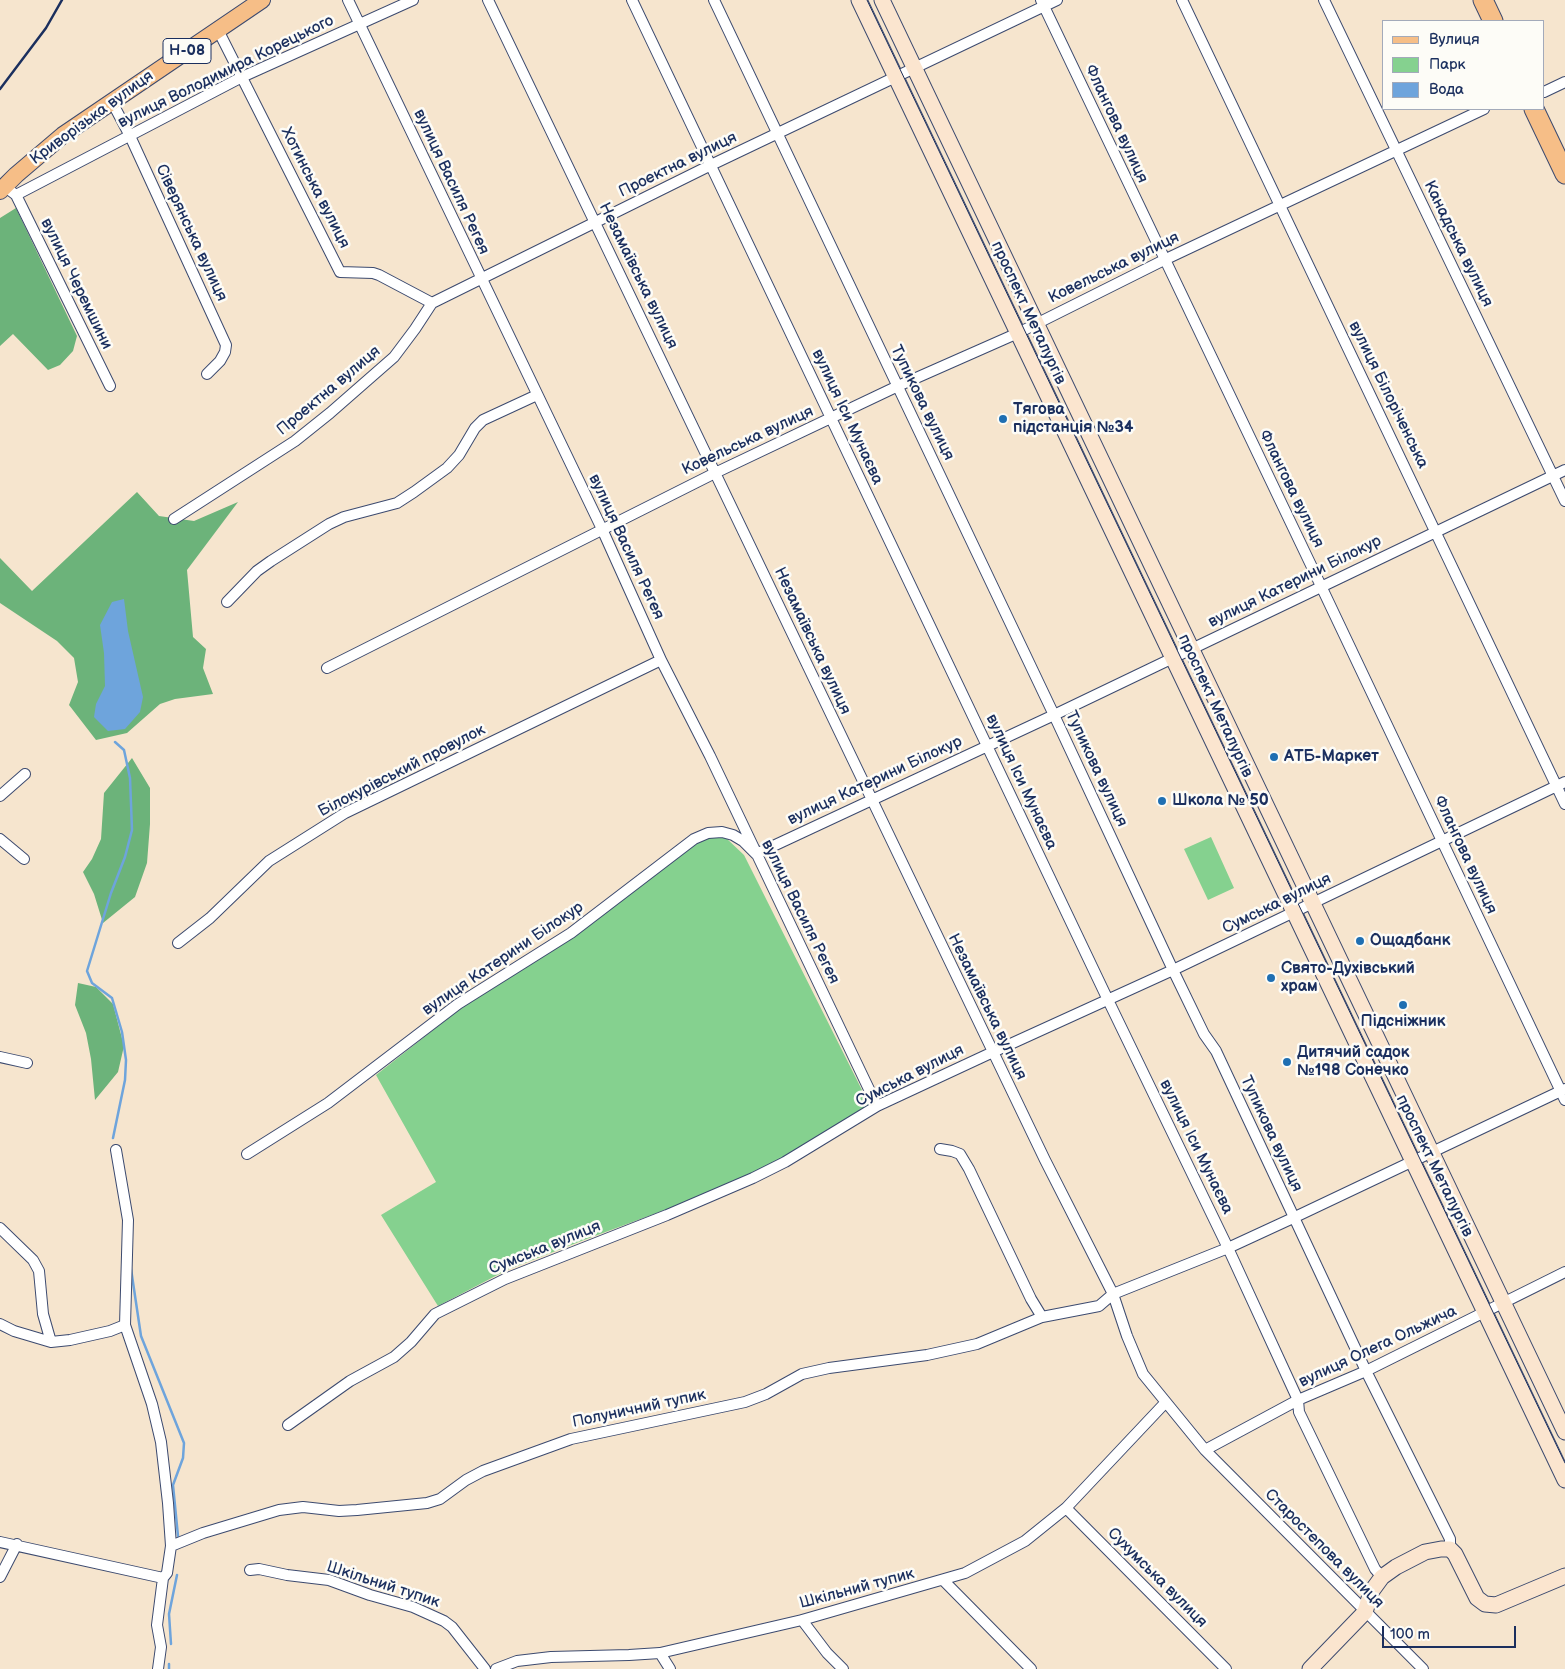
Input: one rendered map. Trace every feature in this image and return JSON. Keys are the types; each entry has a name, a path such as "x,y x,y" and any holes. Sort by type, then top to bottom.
{"highway":[{"path":"1483,0 1493,20"},
{"path":"1534,110 1565,174"}],"main road":[{"name":"Криворізька вулиця","path":"7,191 63,135 262,0"},
{"name":"проспект Металургів","path":"859,0 1565,1480"},
{"name":"проспект Металургів","path":"882,0 1565,1432"},
{"path":"1310,1669 1365,1612 1371,1592 1382,1577 1396,1567 1425,1552 1440,1548 1450,1549 1455,1554 1477,1598 1485,1604 1496,1605 1565,1576"}],"street":[{"name":"вулиця Василя Регея","path":"348,0 602,529 661,660 710,756 877,1106"},
{"name":"вулиця Володимира Корецького","path":"7,191 130,136 242,77 412,0"},
{"name":"Незамаївська вулиця","path":"488,0 992,1052 1113,1294 1127,1336 1143,1374 1165,1403"},
{"name":"вулиця Іси Мунаєва","path":"632,0 1228,1248 1298,1400 1299,1412 1375,1569 1382,1577"},
{"name":"Тупикова вулиця","path":"714,0 1054,715 1172,970 1204,1034 1216,1051 1366,1371 1450,1539 1450,1549"},
{"name":"Проектна вулиця","path":"174,519 295,441 330,413 394,357 432,303 712,165 914,69 1042,3 1057,0"},
{"name":"вулиця Білоріченська","path":"1182,0 1437,532 1561,784 1565,804"},
{"name":"Канадська вулиця","path":"1324,0 1565,501"},
{"name":"Флангова вулиця","path":"1042,3 1564,1094"},
{"name":"Хотинська вулиця","path":"218,30 340,272 373,273 379,275 432,303"},
{"path":"1545,92 1565,82"},
{"name":"Сіверянська вулиця","path":"112,102 130,136 226,345 223,357 207,374"},
{"name":"Ковельська вулиця","path":"327,668 716,473 898,386 1036,324 1164,260 1482,110"},
{"name":"вулиця Черемшини","path":"7,191 110,386"},
{"path":"227,602 257,571 329,524 344,517 398,503 447,468 459,455 475,428 483,420 536,395"},
{"name":"вулиця Катерини Білокур","path":"247,1154 328,1103 458,1004 571,933 694,839 708,833 722,832 733,835 743,841 756,854 1054,715 1565,470"},
{"name":"Білокурівський провулок","path":"178,943 210,918 269,861 345,813 661,660"},
{"path":"0,796 25,774"},
{"name":"Сумська вулиця","path":"288,1425 350,1381 394,1357 411,1342 435,1314 505,1279 668,1215 753,1178 785,1162 877,1106 1172,970 1561,784"},
{"path":"0,839 24,859"},
{"path":"0,1057 27,1063"},
{"name":"Полуничний тупик","path":"171,1546 203,1533 279,1510 303,1507 339,1511 427,1503 440,1499 466,1480 483,1471 571,1439 745,1402 766,1394 802,1374 829,1368 927,1355 977,1344 1042,1316 1099,1306 1113,1294 1228,1248 1564,1094"},
{"path":"940,1149 960,1154 1031,1299 1042,1316"},
{"path":"116,1150 128,1220 125,1325 152,1404 161,1442 168,1502 171,1546 167,1573 163,1578 157,1625 161,1647 158,1669"},
{"path":"0,1228 33,1260 39,1271 43,1314 51,1342"},
{"name":"вулиця Олега Ольжича","path":"1204,1450 1298,1400 1366,1371 1565,1272"},
{"path":"0,1324 14,1331 51,1342 70,1340 125,1325"},
{"name":"Старостепова вулиця","path":"1165,1403 1204,1450 1423,1669"},
{"name":"Шкільний тупик","path":"496,1669 517,1661 551,1656 629,1656 660,1652 802,1620 965,1574 1025,1541 1066,1508 1165,1403"},
{"name":"Сухумська вулиця","path":"1066,1508 1226,1669"},
{"path":"0,1542 17,1544 163,1578"},
{"path":"0,1577 17,1544"},
{"name":"Шкільний тупик","path":"250,1570 259,1569 287,1575 329,1580 370,1595 413,1607 444,1620 452,1627 485,1669"},
{"path":"944,1581 1031,1669"},
{"path":"802,1620 827,1653 843,1669"},
{"path":"660,1652 670,1669"}],"green space":[{"path":"16,208 77,336 73,351 60,365 48,370 13,334 0,346 0,218"},
{"path":"137,492 159,516 194,521 238,502 187,570 193,637 206,649 203,668 213,694 175,699 160,704 127,733 96,740 69,705 78,682 74,658 57,641 0,603 0,558 32,591"},
{"path":"132,758 150,788 147,863 135,897 103,923 94,894 83,872 92,859 101,839 104,793"},
{"path":"725,837 744,855 870,1106 784,1159 673,1207 507,1270 438,1306 381,1215 436,1182 376,1075 470,1001 701,838"},
{"path":"1211,837 1234,888 1208,900 1184,849"},
{"path":"78,983 96,987 113,1004 124,1046 118,1072 95,1100 86,1033 75,1005"}],"water":[{"path":"124,599 128,631 143,697 140,712 125,729 108,731 94,717 96,704 105,686 104,653 100,625 112,602"}],"waterway":[{"path":"113,1138 125,1080 126,1060 122,1032 112,998 92,983 87,971 111,893 125,857 132,830 130,778 124,750 115,742"},
{"path":"131,1269 141,1336 184,1443 183,1458 173,1485 178,1536"},
{"path":"171,1644 169,1614 177,1575"},
{"path":"169,1664 169,1669"}],"tram line":[{"path":"867,0 1565,1463"}],"railway":[{"path":"0,89 46,28 62,0"}],"place":[{"name":"Тягова пiдстанцiя №34","path":"1003,419"},
{"name":"АТБ-Маркет","path":"1274,757"},
{"name":"Школа № 50","path":"1162,801"},
{"name":"Ощадбанк","path":"1360,941"},
{"name":"Свято-Духівський храм","path":"1271,978"},
{"name":"Підсніжник","path":"1403,1005"},
{"name":"Дитячий садок №198 Сонечко","path":"1287,1062"}]}
